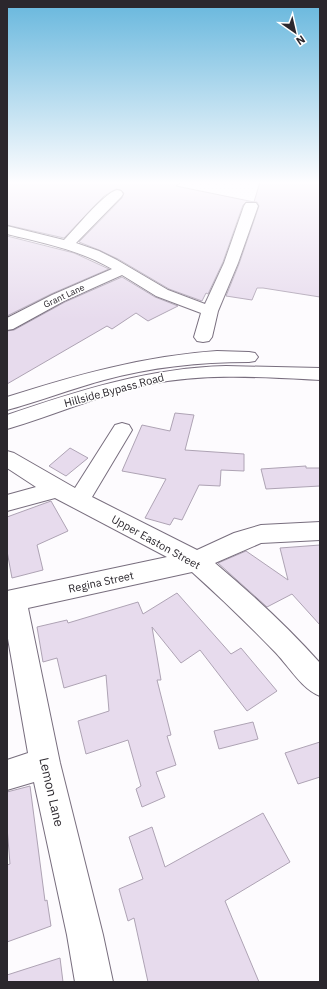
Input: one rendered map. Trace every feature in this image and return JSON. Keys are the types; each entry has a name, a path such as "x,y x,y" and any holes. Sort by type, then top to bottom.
{"street":[{"path":"67,245 83,228"},
{"path":"203,337 210,311 231,263 243,228"},
{"path":"7,230 67,245 94,254 162,293 210,311"},
{"name":"Grant Lane","path":"7,325 58,298 122,270"},
{"name":"Hillside Bypass Road","path":"7,404 79,381 159,361 218,356 320,360"},
{"name":"Hillside Bypass Road","path":"7,422 76,398 171,375 238,370 320,374"},
{"path":"79,500 122,430"},
{"name":"Upper Easton Street","path":"7,458 57,489 196,561 244,604 293,652 320,683"},
{"path":"7,503 57,489"},
{"name":"Regina Street","path":"11,602 196,561 242,540 261,534 320,531"},
{"name":"Lemon Lane","path":"11,602 45,763 85,935 94,982"},
{"path":"7,775 45,763"}],"building":[{"path":"21,228 73,228 64,238"},
{"path":"93,228 235,228 223,262 208,294 206,293 202,301 169,289 118,259 79,242"},
{"path":"251,228 320,228 320,297 263,288 257,288 252,300 226,296"},
{"path":"7,236 74,253 109,269 51,294 7,316"},
{"path":"122,277 155,297 178,306 148,321 136,313 112,329 107,326 7,384 7,331 14,330 65,302"},
{"path":"175,413 194,415 185,450 244,454 244,471 221,470 220,486 199,485 182,520 174,518 170,525 145,518 166,479 122,471 142,425 170,431"},
{"path":"70,448 88,458 66,476 49,466"},
{"path":"306,466 306,468 320,468 320,486 266,489 261,469"},
{"path":"51,501 68,531 37,545 43,570 12,578 7,551 7,517"},
{"path":"320,545 320,625 292,594 267,607 218,563 246,551 288,580 280,548"},
{"path":"177,593 231,654 241,648 277,691 247,711 200,650 181,663 152,627 161,680 157,680 171,735 167,736 176,765 156,772 165,797 142,807 136,789 141,786 128,740 86,754 78,721 109,711 106,675 64,688 57,658 43,662 37,627 67,620 68,623 138,602 143,614"},
{"path":"253,722 258,739 219,749 214,731"},
{"path":"320,742 320,777 298,784 285,753"},
{"path":"30,786 45,901 47,900 51,926 7,942 7,865 10,864 7,827 7,792"},
{"path":"263,813 290,862 225,901 259,982 148,982 134,918 128,921 119,889 143,879 129,837 152,827 165,867"},
{"path":"60,958 63,982 7,982 7,975"}]}
